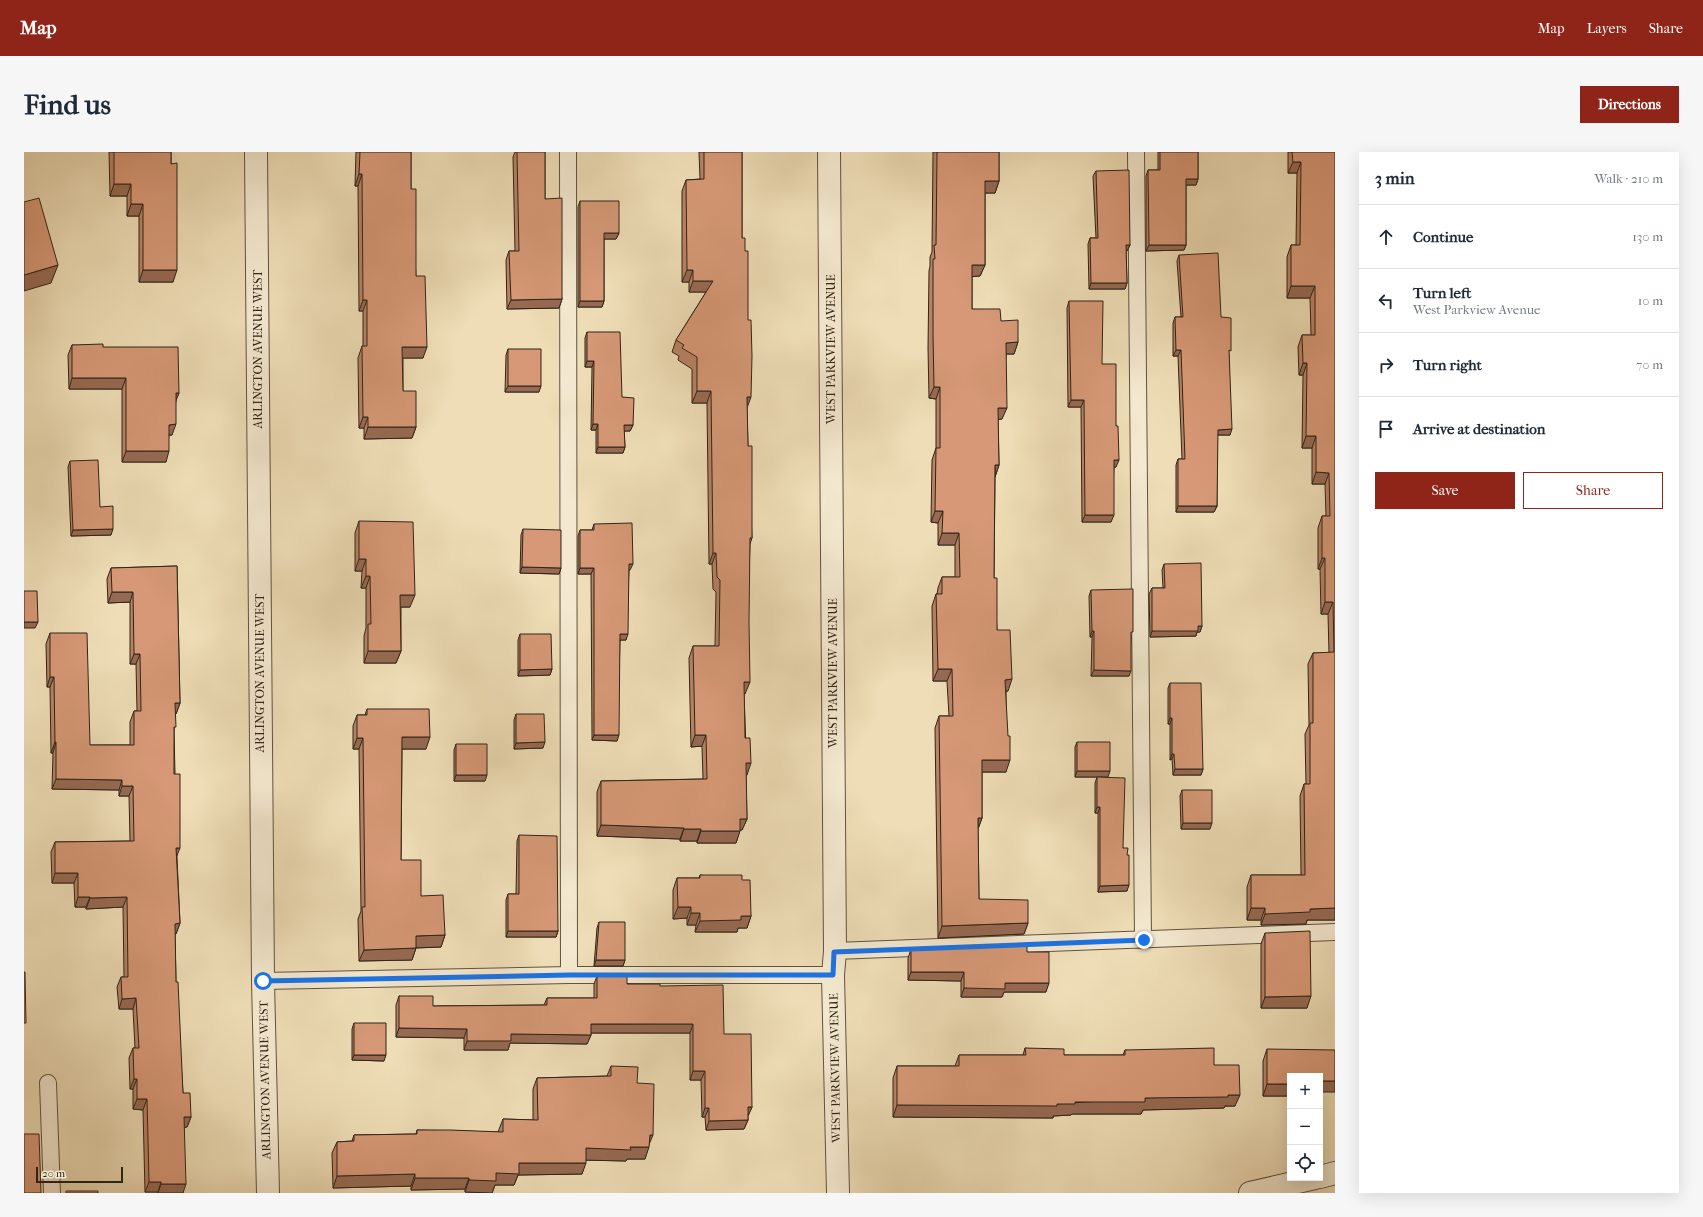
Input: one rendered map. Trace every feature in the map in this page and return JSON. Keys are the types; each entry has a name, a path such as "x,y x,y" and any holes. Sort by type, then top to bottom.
{"street":[{"name":"ARLINGTON AVENUE WEST","path":"256,152 263,981 268,1193"},
{"name":"WEST PARKVIEW AVENUE","path":"829,152 833,975 838,1193"},
{"path":"1323,1176 1335,1173"},
{"path":"1250,1193 1302,1181"}],"lane":[{"path":"568,152 569,975"},
{"path":"1136,152 1144,940"},
{"path":"834,952 1335,932"},
{"path":"263,981 569,975 833,975"},
{"path":"48,1083 52,1193"}],"building":[{"path":"114,152 171,152 171,164 177,163 177,270 143,270 143,204 131,204 131,184 114,184"},
{"path":"360,152 411,152 411,189 416,189 416,276 425,276 427,347 402,347 403,391 416,391 416,427 368,427 368,417 363,417 362,346 367,346 367,300 363,300 362,174 359,174"},
{"path":"517,152 545,152 545,199 562,198 562,299 511,300 509,251 519,251"},
{"path":"704,152 742,152 742,238 745,238 745,251 748,251 748,320 751,320 752,356 751,397 747,397 748,446 752,446 752,538 750,538 750,682 744,682 745,738 750,738 751,763 746,763 747,819 740,819 740,831 701,831 701,829 601,825 601,781 707,779 706,735 695,735 693,646 719,646 720,580 717,577 716,553 713,553 711,391 697,391 697,357 682,348 684,345 676,340 713,281 693,281 693,270 687,270 686,180 704,179"},
{"path":"937,152 999,152 999,181 985,181 985,265 972,265 972,309 1000,309 1001,321 1018,320 1018,342 1006,343 1007,408 998,408 999,465 995,465 994,578 997,578 997,630 1010,630 1012,679 1005,680 1008,736 1010,736 1010,760 982,760 982,818 978,818 979,899 1028,900 1028,923 942,926 939,716 953,716 952,669 938,669 936,594 942,594 942,577 960,577 959,533 942,533 943,511 935,511 936,448 940,448 940,387 934,387 933,336 933,259 935,259 934,245 936,245"},
{"path":"1160,152 1198,152 1198,179 1186,179 1186,245 1149,245 1148,170 1160,170"},
{"path":"1292,152 1335,152 1335,908 1310,909 1310,912 1265,914 1265,908 1251,908 1251,875 1305,875 1304,784 1310,784 1310,723 1313,723 1313,653 1334,652 1333,602 1325,602 1325,558 1322,558 1322,516 1330,516 1329,473 1316,472 1316,436 1306,436 1307,363 1303,363 1302,335 1315,335 1315,286 1291,286 1291,245 1300,245 1301,162 1293,162"},
{"path":"1129,170 1130,245 1126,245 1127,283 1091,283 1090,238 1098,238 1096,171"},
{"path":"39,198 58,265 24,275 24,202"},
{"path":"580,201 619,201 619,233 604,233 604,301 580,301"},
{"path":"1218,253 1221,317 1231,318 1231,351 1229,350 1232,429 1218,430 1217,506 1178,506 1178,459 1185,459 1181,350 1176,350 1175,317 1183,317 1179,255"},
{"path":"1069,301 1103,301 1102,364 1116,364 1116,426 1118,426 1119,460 1114,460 1114,515 1085,515 1084,400 1071,400"},
{"path":"587,332 620,332 622,397 634,398 633,425 624,425 625,447 598,447 598,424 593,424 594,361 587,361"},
{"path":"103,344 103,347 178,347 179,393 176,393 176,424 169,425 169,451 126,451 126,378 72,378 72,345"},
{"path":"508,349 541,349 541,386 508,386"},
{"path":"98,460 100,507 113,506 113,529 73,530 70,461"},
{"path":"359,521 413,522 415,595 400,595 401,651 368,651 368,624 371,624 370,576 366,576 366,559 359,559"},
{"path":"632,523 633,564 629,564 628,634 620,634 619,735 594,735 594,568 580,568 580,530 594,530 594,524"},
{"path":"523,529 561,530 561,568 522,567"},
{"path":"1201,563 1202,626 1198,626 1198,631 1152,631 1152,588 1165,588 1164,564"},
{"path":"177,566 180,703 175,703 176,727 174,727 174,774 180,774 180,848 176,848 180,923 175,924 176,982 178,982 183,1093 190,1093 191,1117 184,1117 186,1184 161,1184 161,1182 149,1182 147,1099 137,1099 137,1079 134,1079 133,1048 139,1048 136,998 122,999 121,977 128,977 127,897 78,897 78,873 55,873 55,842 134,841 133,786 122,786 122,780 56,779 54,677 50,677 50,633 87,633 90,745 134,745 134,711 141,711 140,654 134,654 133,592 112,592 111,568"},
{"path":"1133,589 1131,671 1094,670 1094,631 1092,631 1091,590"},
{"path":"24,591 37,591 38,622 24,622"},
{"path":"520,634 551,634 552,669 520,670"},
{"path":"1170,683 1201,683 1203,769 1175,769 1174,754 1172,754"},
{"path":"367,709 429,709 430,737 402,737 401,860 421,860 421,896 443,895 445,935 416,936 416,948 364,950 362,907 365,907 363,738 357,738 357,715 367,715"},
{"path":"516,714 544,714 545,742 516,743"},
{"path":"1077,742 1110,742 1110,771 1077,771"},
{"path":"456,744 487,744 487,775 456,775"},
{"path":"1097,777 1125,778 1123,848 1128,848 1129,885 1100,886 1100,807 1097,807"},
{"path":"1182,790 1212,790 1212,823 1183,823"},
{"path":"519,835 557,836 558,931 508,931 508,894 519,894"},
{"path":"700,875 742,875 742,880 750,880 751,916 741,916 741,920 700,921 700,913 691,913 691,907 678,907 677,878 700,878"},
{"path":"599,922 625,922 625,960 596,960"},
{"path":"1310,931 1311,996 1265,997 1265,933"},
{"path":"1027,945 1027,952 1049,952 1049,983 1005,983 1005,989 964,988 964,972 911,972 911,949"},
{"path":"25,972 26,1023 24,1023"},
{"path":"597,976 627,976 627,984 660,984 660,986 723,985 724,1034 751,1034 752,1107 748,1107 748,1120 709,1121 709,1108 705,1108 705,1071 693,1071 693,1024 591,1024 591,1035 511,1034 511,1041 467,1041 467,1029 399,1028 399,996 433,996 433,1006 547,1005 547,998 597,998"},
{"path":"354,1023 386,1023 386,1055 354,1055"},
{"path":"1025,1048 1064,1049 1064,1055 1125,1055 1125,1050 1214,1048 1214,1065 1239,1065 1240,1095 1228,1095 1228,1097 1145,1098 1145,1102 1075,1102 1075,1104 1057,1104 1057,1106 897,1105 897,1066 959,1066 959,1055 1026,1055"},
{"path":"1267,1049 1335,1050 1335,1081 1323,1081 1323,1073 1287,1073 1287,1084 1267,1084"},
{"path":"611,1066 638,1067 637,1083 654,1084 653,1135 650,1135 649,1147 630,1147 631,1150 586,1148 586,1163 519,1163 519,1174 496,1173 496,1181 469,1180 469,1178 415,1178 415,1174 337,1176 337,1142 354,1141 354,1135 417,1134 417,1130 503,1132 503,1119 538,1120 537,1078 611,1076"},
{"path":"24,1134 39,1134 41,1193 24,1193"},
{"path":"66,1191 98,1191 98,1193 66,1193"}],"route":[{"path":"263,981 569,975 833,975 834,952 1144,940"}]}
